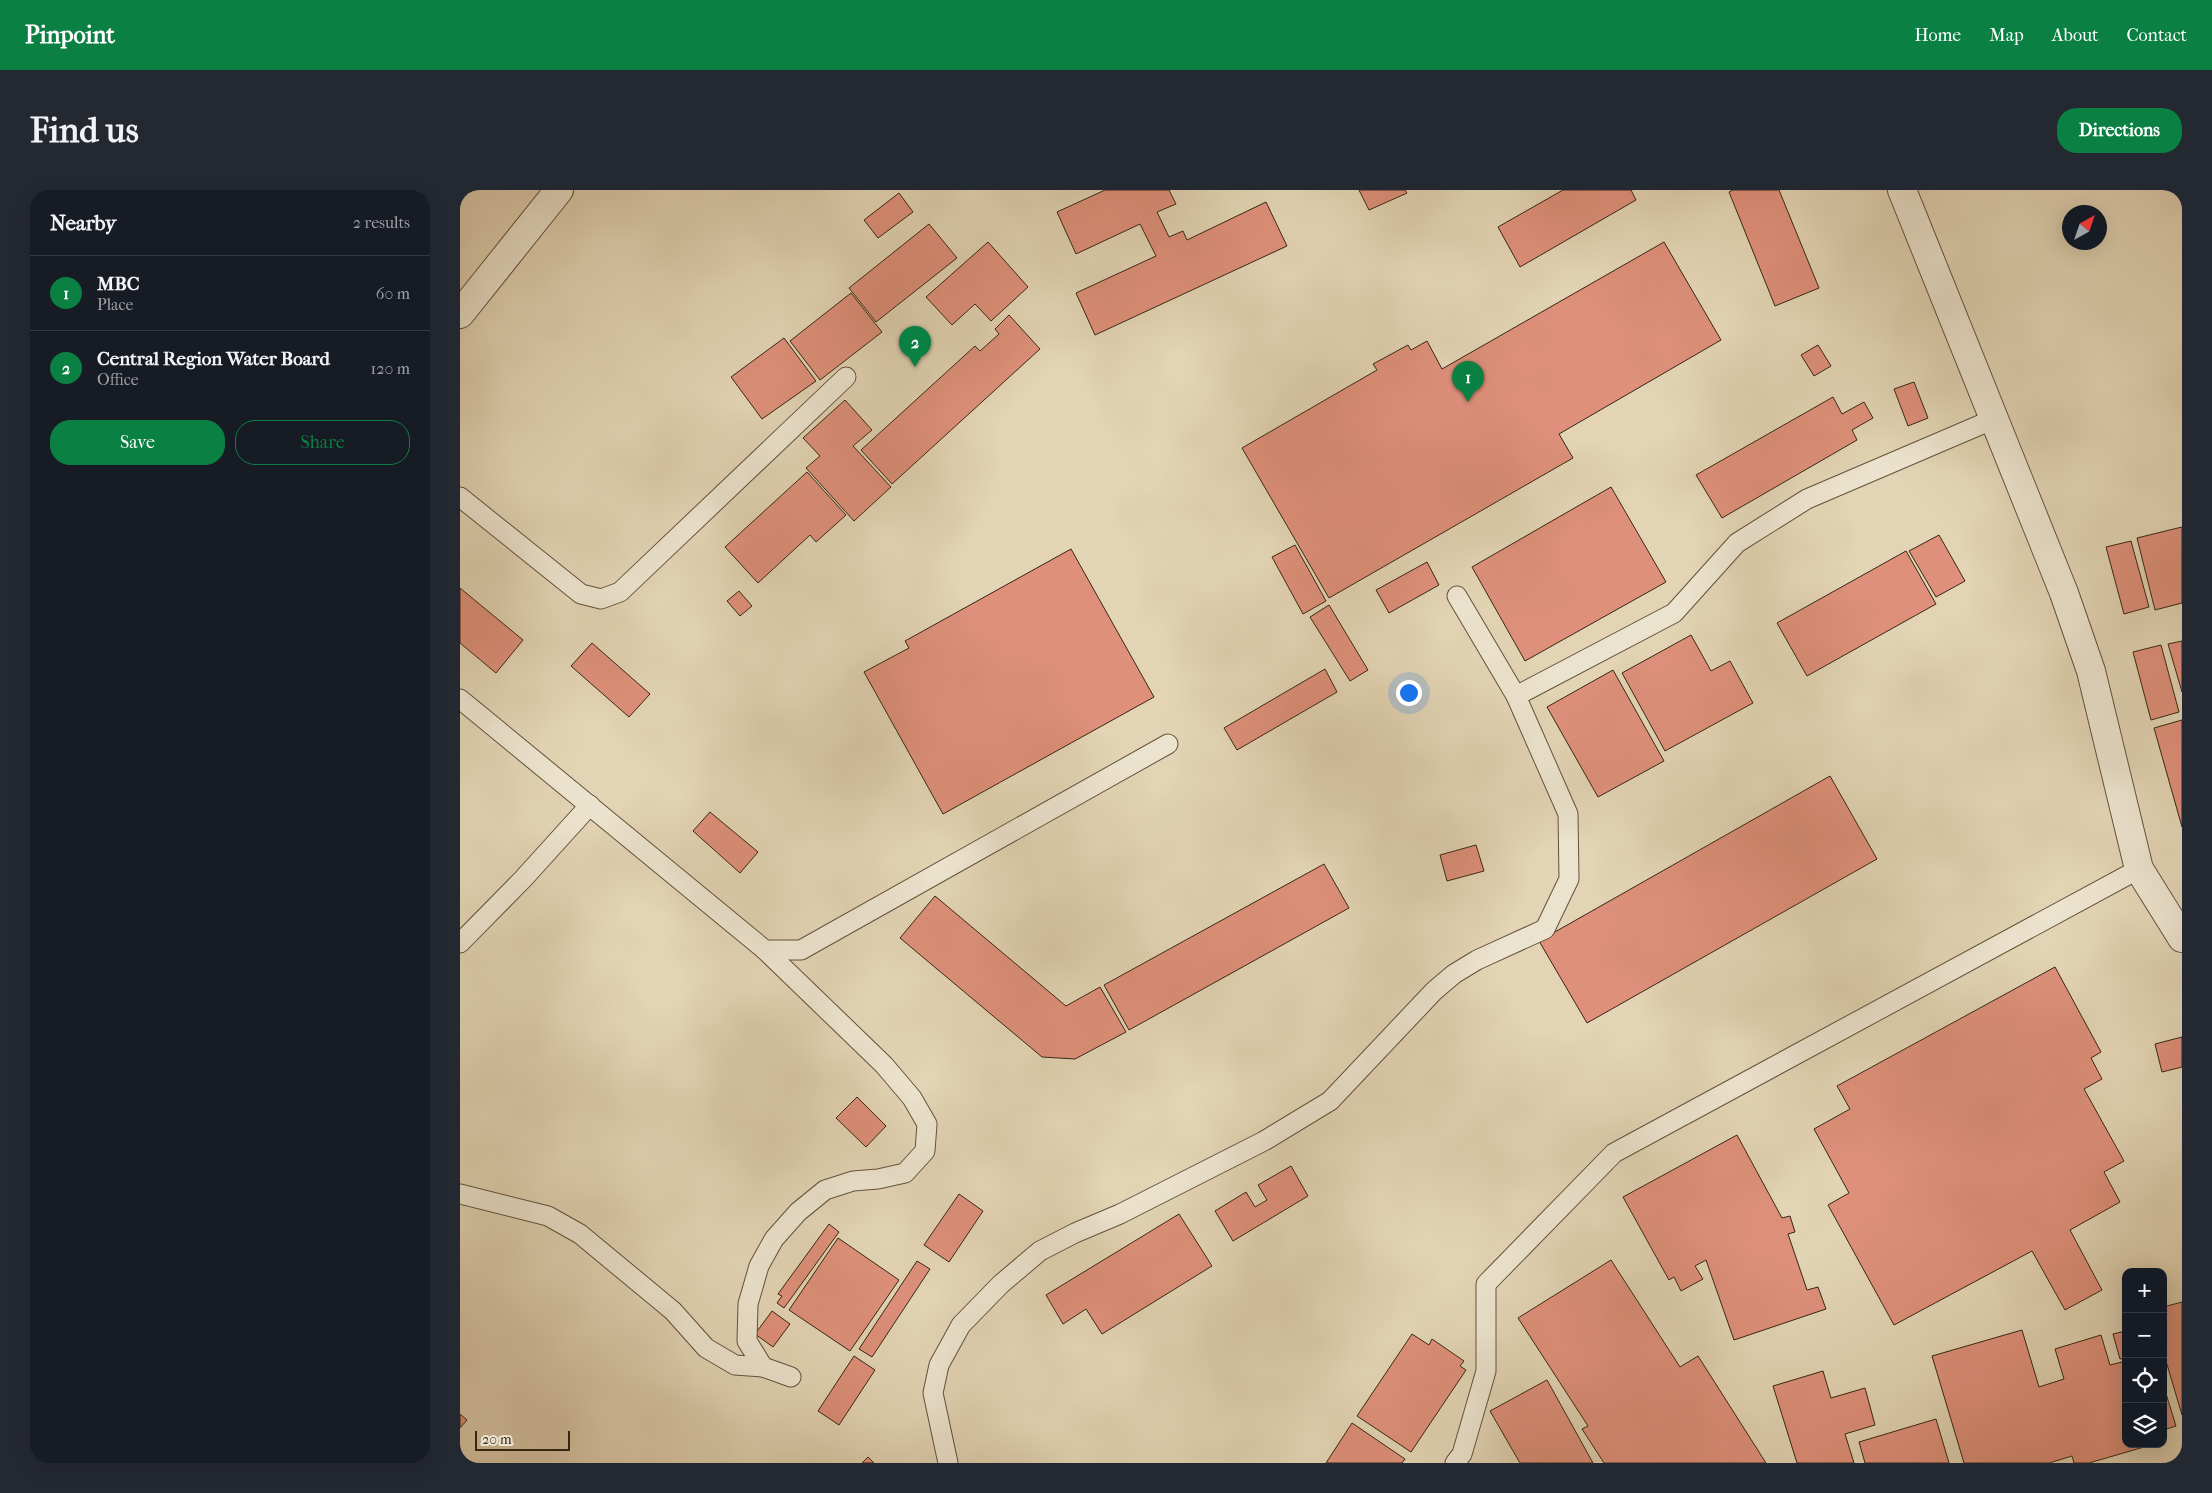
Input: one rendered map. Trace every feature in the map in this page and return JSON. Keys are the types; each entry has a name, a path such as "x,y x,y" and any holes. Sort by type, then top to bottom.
{"street":[{"path":"460,314 560,190"},
{"path":"1902,190 2064,594 2091,671 2139,869 2182,938"}],"lane":[{"path":"460,496 581,594 601,599 620,592 846,377"},
{"path":"1516,696 1674,613 1737,543 1807,498 1994,419"},
{"path":"948,1463 934,1393 939,1365 961,1324 1001,1284 1040,1251 1075,1233 1120,1214 1264,1141 1330,1101 1434,991 1454,974 1477,960 1545,929 1569,880 1568,814 1516,696 1457,596"},
{"path":"460,699 765,950 884,1065 912,1098 927,1124 925,1151 905,1173 878,1180 852,1180 825,1190 798,1212 774,1239 759,1266 748,1304 747,1341 763,1367"},
{"path":"765,950 801,950 1168,744"},
{"path":"460,943 523,879 590,806"},
{"path":"1455,1463 1462,1454 1486,1371 1486,1284 1614,1153 2139,869"},
{"path":"460,1194 548,1216 580,1234 673,1312 706,1348 735,1365 763,1367 791,1377"}],"building":[{"path":"1105,190 1169,190 1176,204 1157,212 1169,237 1183,231 1187,240 1266,202 1287,246 1095,335 1076,293 1156,256 1140,224 1076,254 1057,212"},
{"path":"1359,190 1405,190 1407,193 1369,210"},
{"path":"1563,190 1631,190 1636,200 1520,267 1498,227"},
{"path":"1733,190 1779,190 1819,288 1775,306 1729,192"},
{"path":"899,193 913,212 878,238 864,220"},
{"path":"929,224 957,258 876,322 849,288"},
{"path":"988,242 1028,287 991,321 975,304 952,325 926,297"},
{"path":"1664,242 1721,340 1559,434 1573,458 1329,598 1242,448 1377,370 1373,364 1408,345 1411,350 1427,341 1442,369"},
{"path":"851,293 882,332 820,380 790,341"},
{"path":"1009,315 1040,349 892,484 861,450 975,346 980,351 999,334 995,329"},
{"path":"784,338 816,381 762,419 731,377"},
{"path":"1818,345 1831,366 1814,376 1801,355"},
{"path":"1914,382 1928,418 1908,426 1894,389"},
{"path":"1833,397 1842,414 1864,402 1873,418 1852,430 1857,440 1722,518 1696,475"},
{"path":"845,400 872,430 853,446 891,487 854,521 806,468 820,456 803,438"},
{"path":"807,472 846,515 816,542 810,535 758,583 725,547"},
{"path":"1611,487 1666,582 1525,661 1472,567"},
{"path":"2182,527 2182,603 2155,610 2137,538"},
{"path":"1939,535 1965,581 1936,597 1909,551"},
{"path":"2131,541 2149,607 2124,614 2106,547"},
{"path":"1295,545 1326,601 1303,614 1272,557"},
{"path":"1071,549 1154,697 943,814 864,672 909,648 905,641"},
{"path":"1906,551 1936,604 1807,676 1777,623"},
{"path":"1427,562 1439,585 1389,613 1376,590"},
{"path":"460,588 523,640 496,673 460,643"},
{"path":"739,591 752,606 740,616 727,601"},
{"path":"1329,605 1368,670 1350,681 1310,617"},
{"path":"1691,635 1711,671 1730,661 1753,703 1665,751 1622,673"},
{"path":"2182,641 2182,692 2168,644"},
{"path":"592,643 650,694 629,717 571,666"},
{"path":"2161,645 2179,712 2151,720 2133,652"},
{"path":"1325,669 1337,692 1237,750 1224,728"},
{"path":"1613,670 1664,761 1598,797 1547,707"},
{"path":"2182,720 2182,827 2154,728"},
{"path":"1830,776 1877,859 1587,1023 1539,941"},
{"path":"710,812 758,852 740,873 693,831"},
{"path":"1476,845 1484,871 1447,881 1440,855"},
{"path":"1324,864 1349,908 1129,1030 1104,985"},
{"path":"935,896 1066,1006 1100,987 1126,1032 1075,1059 1042,1057 900,938"},
{"path":"2055,967 2101,1052 2091,1058 2102,1079 2084,1089 2124,1161 2104,1172 2120,1202 2070,1230 2102,1290 2065,1310 2032,1251 1894,1325 1828,1205 1849,1193 1814,1129 1850,1109 1837,1086"},
{"path":"2182,1037 2182,1067 2162,1072 2155,1044"},
{"path":"857,1097 886,1126 866,1147 836,1118"},
{"path":"1737,1135 1782,1218 1790,1216 1795,1232 1788,1234 1807,1290 1818,1287 1826,1309 1734,1340 1706,1260 1695,1266 1703,1279 1681,1291 1674,1277 1669,1280 1623,1197"},
{"path":"1291,1166 1308,1196 1233,1241 1215,1211 1246,1192 1255,1207 1267,1200 1258,1185"},
{"path":"959,1194 983,1211 949,1262 924,1245"},
{"path":"1179,1214 1212,1266 1102,1334 1086,1309 1063,1324 1046,1295"},
{"path":"829,1224 839,1232 784,1308 777,1303 782,1296 778,1294"},
{"path":"838,1238 899,1280 850,1351 789,1310"},
{"path":"1611,1260 1680,1367 1698,1356 1766,1463 1604,1463 1582,1429 1588,1426 1518,1318"},
{"path":"917,1261 930,1269 872,1357 859,1349"},
{"path":"2182,1302 2182,1415 2167,1364 2167,1306"},
{"path":"772,1311 790,1324 773,1347 755,1334"},
{"path":"2022,1330 2039,1387 2064,1379 2055,1349 2101,1335 2110,1365 2122,1362 2122,1448 2141,1448 2089,1463 2074,1463 2072,1456 2049,1463 1964,1463 1932,1356"},
{"path":"2122,1332 2122,1359 2120,1359 2113,1334"},
{"path":"1412,1334 1429,1345 1432,1339 1464,1361 1460,1366 1466,1370 1411,1452 1357,1416"},
{"path":"854,1356 875,1370 839,1425 818,1411"},
{"path":"1823,1371 1831,1398 1865,1388 1875,1425 1845,1434 1854,1463 1797,1463 1773,1386"},
{"path":"1547,1380 1593,1463 1520,1463 1490,1411"},
{"path":"2167,1397 2176,1426 2167,1429"},
{"path":"460,1414 467,1420 460,1428"},
{"path":"1936,1419 1949,1463 1865,1463 1859,1442"},
{"path":"1352,1423 1405,1459 1402,1463 1326,1463"},
{"path":"868,1457 874,1463 862,1463"}],"place":[{"name":"Central Region Water Board","path":"915,367"},
{"name":"MBC","path":"1468,402"}]}
